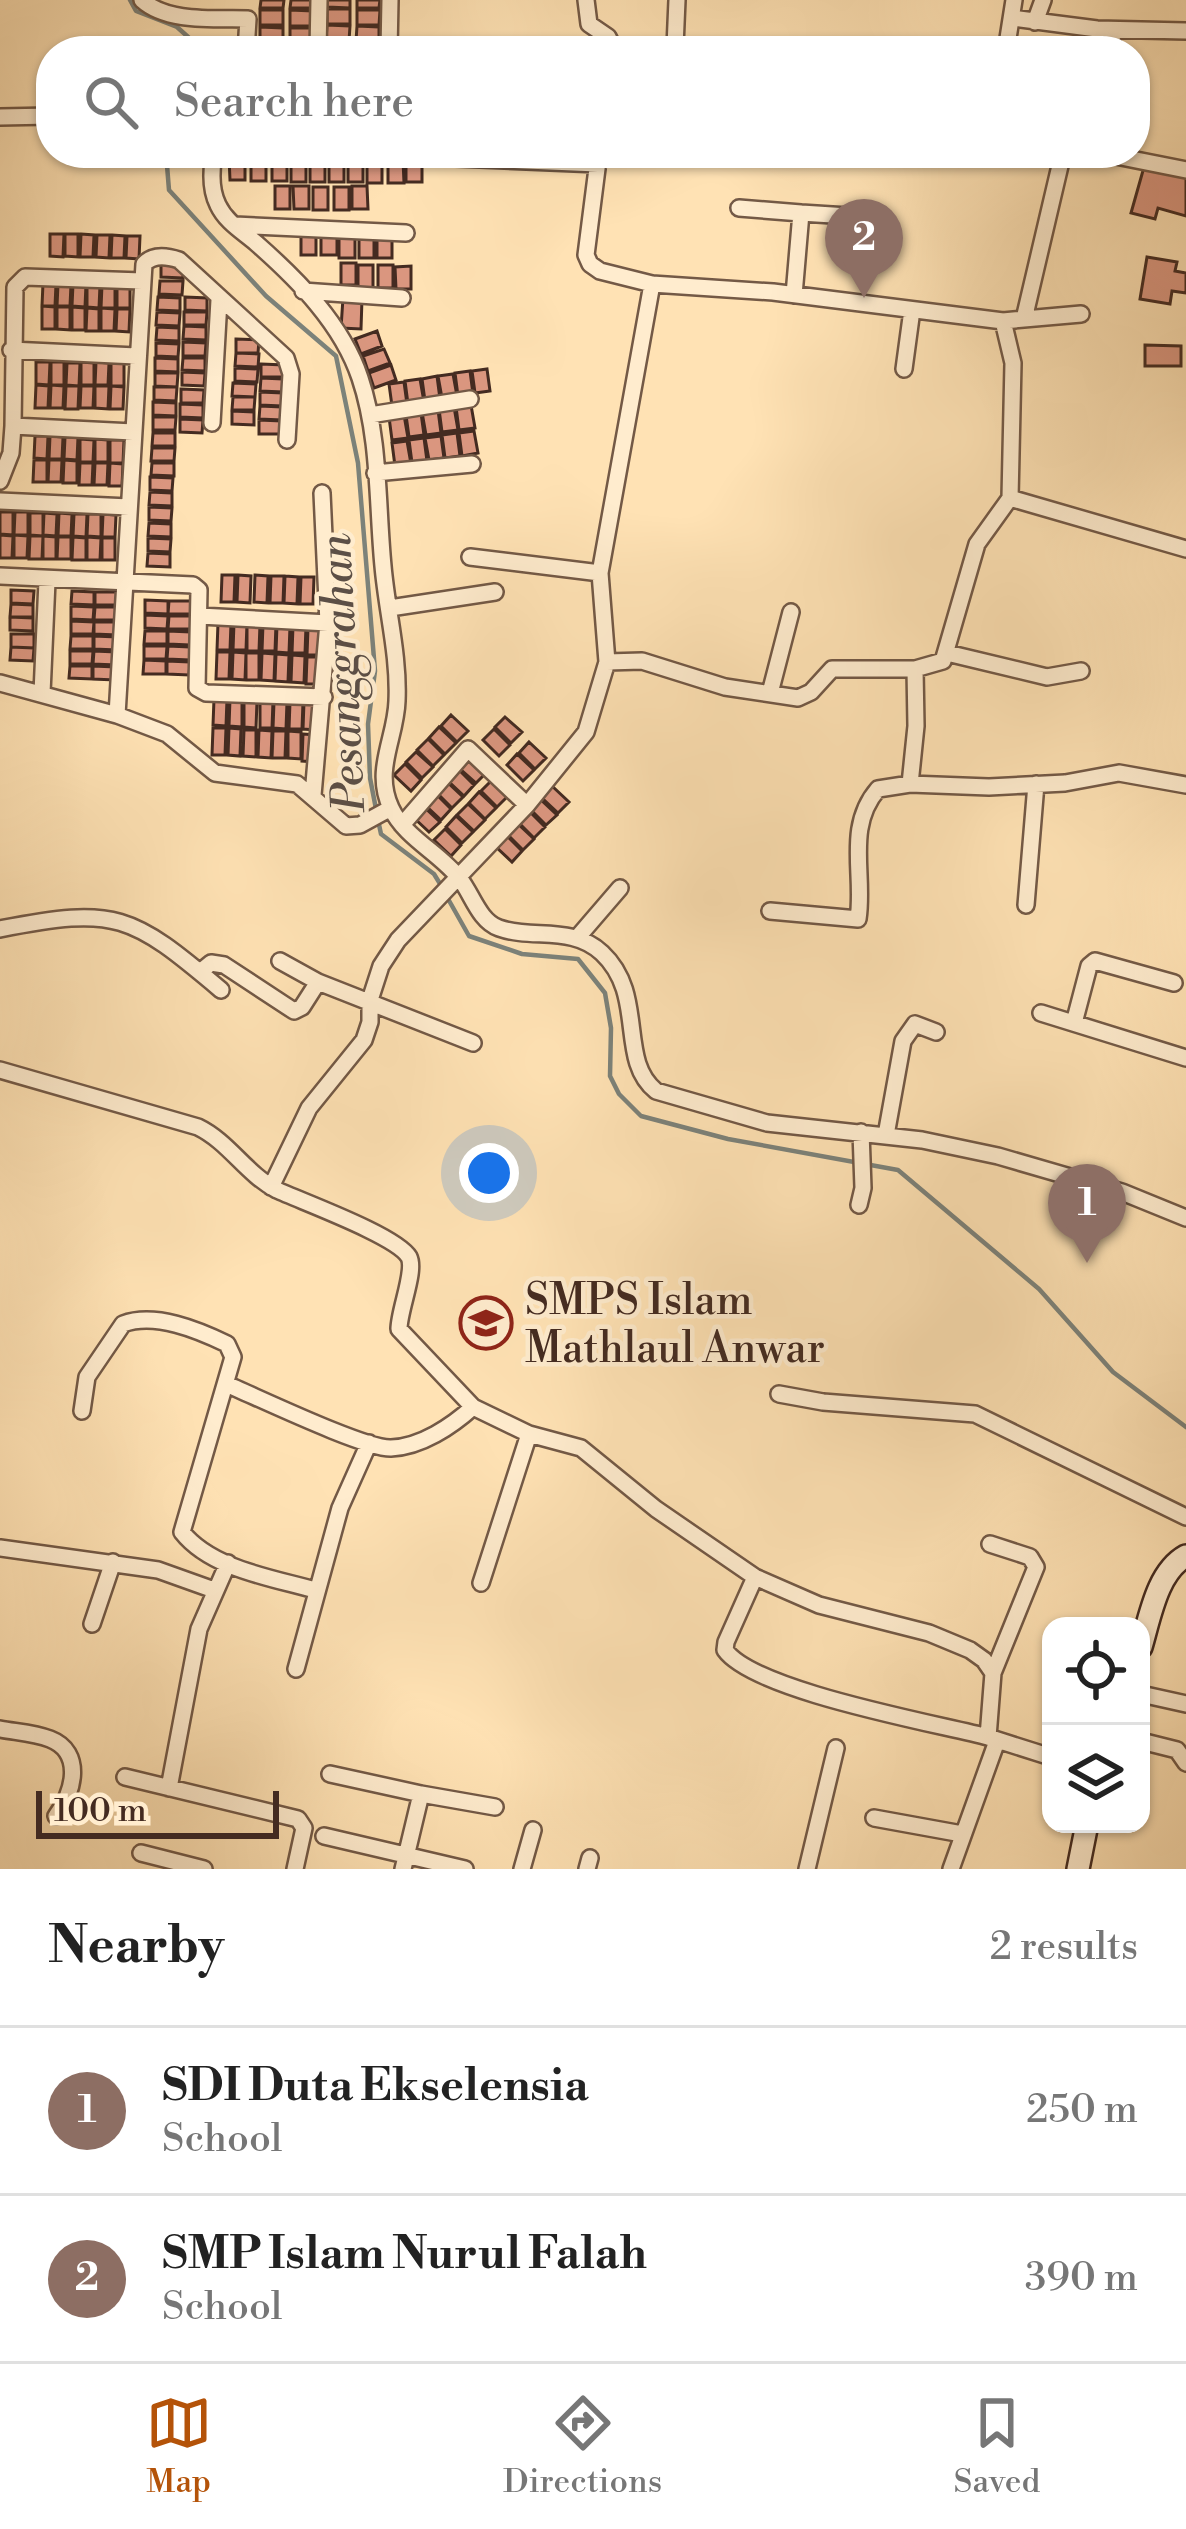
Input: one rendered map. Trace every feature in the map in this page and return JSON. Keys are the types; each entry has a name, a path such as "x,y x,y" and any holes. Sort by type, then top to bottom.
{"street":[{"path":"142,0 154,10 178,8 248,19"},
{"path":"247,36 248,0"},
{"path":"318,36 319,0"},
{"path":"389,36 390,0"},
{"path":"586,0 589,24 605,36"},
{"path":"675,36 677,0"},
{"path":"1035,22 1042,0"},
{"path":"1013,9 1035,22 1186,31"},
{"path":"1112,36 1113,30"},
{"path":"0,117 36,116"},
{"path":"1150,163 1186,170"},
{"path":"210,168 218,205 232,225 253,240 338,331 359,374 370,415 397,704 383,775 387,811 452,886 501,929 577,938 605,955 632,1005 637,1069 656,1091 767,1123 861,1139 886,1135 1054,1171 1186,1218"},
{"path":"597,168 586,255 600,272 652,284 794,295 1004,321 1081,314"},
{"path":"1024,319 1059,168"},
{"path":"739,208 848,216"},
{"path":"794,295 801,213"},
{"path":"232,225 406,233"},
{"path":"117,715 136,356 147,260 179,260 286,358 291,374 287,440"},
{"path":"0,481 11,453 15,286 25,277 142,281"},
{"path":"271,1187 314,1102 364,1040 381,966 398,940 580,743 608,662 600,573 652,284"},
{"path":"303,291 402,298"},
{"path":"212,423 219,300"},
{"path":"904,369 913,310"},
{"path":"608,662 642,661 725,687 798,698 811,692 832,669 915,669 943,661 977,544 1010,498 1013,363 1004,321"},
{"path":"11,350 136,356"},
{"path":"370,415 470,399"},
{"path":"13,426 133,432"},
{"path":"375,473 472,464"},
{"path":"313,794 328,622 322,493"},
{"path":"1010,498 1186,549"},
{"path":"0,500 129,507"},
{"path":"470,557 600,573"},
{"path":"0,576 193,585 200,590 197,688 206,693 324,698"},
{"path":"42,693 47,581"},
{"path":"390,608 495,592"},
{"path":"770,693 791,612"},
{"path":"200,616 328,622"},
{"path":"947,652 1047,677 1081,670"},
{"path":"910,784 915,669"},
{"path":"0,682 167,734 215,773 297,784 346,826 360,825 387,811"},
{"path":"402,825 467,749 526,805"},
{"path":"770,911 858,919 858,830 878,789 910,784 1036,784 1094,780 1119,773 1186,785"},
{"path":"1026,905 1036,784"},
{"path":"577,938 620,889"},
{"path":"0,929 78,915 113,918 133,924 221,990"},
{"path":"280,961 318,982 472,1043"},
{"path":"1074,1023 1089,966 1095,961 1174,983"},
{"path":"200,972 211,963 224,965 294,1011 302,1007 318,982"},
{"path":"1041,1013 1186,1058"},
{"path":"886,1135 903,1041 915,1024 936,1032"},
{"path":"0,1070 197,1127 271,1187 393,1242 409,1258 412,1273 400,1307 399,1329 473,1407 529,1434 581,1448 672,1521 755,1577 819,1605 899,1623 952,1643 984,1660 993,1673"},
{"path":"859,1205 861,1139"},
{"path":"82,1411 86,1377 123,1324 181,1326 227,1344 233,1357 181,1526 188,1539 228,1563 315,1590"},
{"path":"226,1384 384,1449 404,1447 454,1424 473,1407"},
{"path":"779,1394 975,1414 1186,1517"},
{"path":"481,1583 529,1434"},
{"path":"296,1669 340,1508 369,1444"},
{"path":"951,1869 992,1739 993,1673 1036,1567 1030,1557 990,1544"},
{"path":"0,1548 158,1570 214,1590"},
{"path":"1150,1620 1164,1579 1174,1563 1186,1556"},
{"path":"92,1624 113,1562"},
{"path":"169,1788 195,1646 228,1563"},
{"path":"755,1577 726,1642 725,1651 735,1662 813,1695 1042,1754"},
{"path":"1150,1696 1186,1704"},
{"path":"0,1729 50,1739 70,1759 71,1790 56,1816"},
{"path":"1150,1744 1183,1754"},
{"path":"807,1869 836,1748"},
{"path":"329,1774 495,1807"},
{"path":"124,1778 298,1819 304,1828 295,1869"},
{"path":"405,1862 421,1794"},
{"path":"874,1818 962,1834"},
{"path":"522,1869 533,1830"},
{"path":"1078,1869 1086,1833"},
{"path":"324,1836 405,1862 465,1869"},
{"path":"140,1853 204,1869"}],"building":[{"path":"261,0 284,0 283,8 260,8"},
{"path":"291,0 313,0 313,8 290,8"},
{"path":"327,0 350,0 350,8 327,7"},
{"path":"357,0 380,0 379,8 357,8"},
{"path":"327,9 350,9 350,24 327,24"},
{"path":"260,10 283,10 283,25 260,25"},
{"path":"290,10 313,11 313,26 290,26"},
{"path":"357,10 380,10 379,25 357,25"},
{"path":"327,25 350,26 349,36 326,36"},
{"path":"357,26 379,27 379,36 356,36"},
{"path":"260,27 283,28 283,36 260,36"},
{"path":"290,28 313,28 313,36 290,36"},
{"path":"229,168 245,168 245,180 230,180"},
{"path":"251,168 266,168 266,181 251,181"},
{"path":"272,168 287,168 287,181 272,181"},
{"path":"291,168 306,168 306,182 291,182"},
{"path":"310,168 325,168 325,182 310,182"},
{"path":"329,168 344,168 344,182 329,182"},
{"path":"348,168 363,168 363,182 348,182"},
{"path":"367,168 382,168 382,183 367,183"},
{"path":"388,168 403,168 404,183 388,183"},
{"path":"406,168 422,168 422,182 406,182"},
{"path":"1144,168 1186,178 1186,216 1158,208 1155,219 1131,213"},
{"path":"275,186 290,186 290,209 275,209"},
{"path":"293,186 309,186 309,209 294,209"},
{"path":"352,186 367,186 368,209 352,209"},
{"path":"313,187 328,187 328,210 313,210"},
{"path":"334,187 349,187 349,210 334,210"},
{"path":"301,232 316,232 316,255 301,255"},
{"path":"321,233 337,233 337,255 321,255"},
{"path":"50,234 64,234 63,257 50,256"},
{"path":"65,234 78,234 78,257 65,256"},
{"path":"81,234 94,235 93,257 80,257"},
{"path":"97,235 110,235 109,258 96,257"},
{"path":"112,235 125,236 124,258 111,258"},
{"path":"339,235 355,235 355,258 339,258"},
{"path":"359,235 374,235 374,258 359,258"},
{"path":"127,236 140,236 139,259 126,258"},
{"path":"377,236 392,236 392,258 377,258"},
{"path":"1147,257 1177,262 1175,271 1186,273 1186,293 1172,291 1170,304 1140,299"},
{"path":"341,263 356,263 356,285 341,285"},
{"path":"161,264 184,265 183,278 161,277"},
{"path":"358,265 373,265 373,288 358,288"},
{"path":"378,265 393,265 393,288 378,288"},
{"path":"411,266 411,289 396,289 395,267"},
{"path":"160,281 183,281 182,295 159,294"},
{"path":"43,283 56,284 55,306 42,306"},
{"path":"58,284 71,284 70,306 57,306"},
{"path":"73,284 86,284 85,307 72,306"},
{"path":"87,285 100,285 99,308 87,307"},
{"path":"102,285 115,285 115,308 101,308"},
{"path":"117,286 130,286 130,308 117,308"},
{"path":"158,297 180,298 180,311 157,310"},
{"path":"185,297 207,298 207,311 185,310"},
{"path":"343,298 362,299 361,329 341,328"},
{"path":"42,306 55,307 55,329 42,329"},
{"path":"57,307 70,307 70,330 57,329"},
{"path":"72,307 85,308 85,330 72,330"},
{"path":"87,308 99,309 99,331 86,331"},
{"path":"101,308 115,309 114,331 101,331"},
{"path":"117,309 130,309 129,332 116,331"},
{"path":"157,312 180,313 179,326 156,325"},
{"path":"184,312 207,312 206,325 184,325"},
{"path":"184,326 206,327 206,340 183,339"},
{"path":"157,327 179,328 179,341 156,340"},
{"path":"377,331 382,346 361,354 355,339"},
{"path":"236,339 259,340 258,353 236,353"},
{"path":"183,342 206,343 205,356 183,356"},
{"path":"156,343 179,344 178,357 156,356"},
{"path":"1145,345 1181,346 1181,366 1145,366"},
{"path":"384,349 390,363 368,371 363,356"},
{"path":"236,353 259,354 258,367 235,366"},
{"path":"155,358 178,359 178,372 155,371"},
{"path":"183,358 205,358 205,371 182,370"},
{"path":"36,362 50,362 49,385 36,384"},
{"path":"51,362 64,362 64,385 51,385"},
{"path":"81,362 94,363 94,385 81,385"},
{"path":"96,362 109,363 108,385 95,385"},
{"path":"67,363 80,363 79,386 66,385"},
{"path":"111,363 124,363 124,386 111,386"},
{"path":"261,364 284,365 283,377 261,377"},
{"path":"391,365 396,380 374,388 369,373"},
{"path":"235,368 258,369 257,382 235,381"},
{"path":"487,369 490,391 475,393 472,371"},
{"path":"470,371 473,394 458,396 455,373"},
{"path":"182,372 205,373 204,386 182,385"},
{"path":"155,373 178,373 177,387 155,386"},
{"path":"453,374 457,396 442,398 438,376"},
{"path":"437,376 440,399 425,401 422,379"},
{"path":"261,378 283,379 283,392 260,391"},
{"path":"420,379 424,402 408,404 405,381"},
{"path":"404,382 407,404 392,406 389,384"},
{"path":"233,383 256,384 255,397 232,396"},
{"path":"36,385 49,386 48,408 35,408"},
{"path":"51,385 64,386 63,408 50,408"},
{"path":"66,386 79,386 78,409 65,409"},
{"path":"81,386 94,386 93,408 80,408"},
{"path":"95,386 109,386 108,409 95,408"},
{"path":"111,386 124,387 123,409 110,409"},
{"path":"154,387 177,387 176,401 154,400"},
{"path":"181,389 204,390 203,403 181,403"},
{"path":"260,392 283,393 282,406 260,405"},
{"path":"233,397 255,397 254,410 232,410"},
{"path":"153,402 176,403 176,416 153,415"},
{"path":"180,404 203,405 203,418 180,417"},
{"path":"471,405 475,428 459,430 456,407"},
{"path":"260,406 282,407 282,420 259,419"},
{"path":"454,407 458,430 442,432 439,409"},
{"path":"438,410 441,433 426,435 422,412"},
{"path":"232,411 254,412 254,425 232,424"},
{"path":"421,413 424,435 409,437 406,415"},
{"path":"404,415 408,438 392,440 389,417"},
{"path":"153,417 176,417 175,430 153,430"},
{"path":"180,419 203,420 202,433 180,432"},
{"path":"259,420 282,421 281,434 259,434"},
{"path":"474,431 478,453 462,456 459,433"},
{"path":"153,433 175,433 175,446 152,446"},
{"path":"457,433 460,456 445,458 442,435"},
{"path":"35,436 48,436 47,459 34,458"},
{"path":"50,436 63,437 62,459 49,459"},
{"path":"441,436 444,458 429,460 425,438"},
{"path":"65,437 78,437 77,460 64,459"},
{"path":"424,438 427,461 412,463 409,440"},
{"path":"80,439 94,440 93,462 80,462"},
{"path":"95,439 108,440 108,462 95,462"},
{"path":"110,440 124,440 123,463 110,463"},
{"path":"407,441 411,464 395,466 392,443"},
{"path":"152,448 175,448 174,461 151,461"},
{"path":"34,460 47,460 47,482 33,482"},
{"path":"49,460 62,460 61,482 48,482"},
{"path":"64,460 77,461 77,483 63,483"},
{"path":"80,463 93,463 92,485 79,485"},
{"path":"95,463 108,463 107,485 94,485"},
{"path":"110,463 123,464 122,486 109,486"},
{"path":"152,463 174,463 174,476 151,475"},
{"path":"150,477 173,478 172,491 150,490"},
{"path":"150,492 172,493 172,506 149,505"},
{"path":"149,507 172,508 171,521 149,520"},
{"path":"0,512 13,512 13,535 0,534"},
{"path":"15,512 28,512 28,535 14,535"},
{"path":"30,513 43,513 43,536 30,535"},
{"path":"44,513 57,514 56,536 43,535"},
{"path":"59,513 72,514 71,536 58,536"},
{"path":"74,514 87,514 86,537 73,536"},
{"path":"88,514 101,514 101,537 87,536"},
{"path":"103,514 116,515 115,537 102,537"},
{"path":"149,523 171,524 171,537 148,536"},
{"path":"0,535 13,536 12,558 0,558"},
{"path":"14,535 28,536 27,558 14,558"},
{"path":"30,536 43,536 42,559 29,559"},
{"path":"43,536 56,537 56,559 43,559"},
{"path":"58,537 71,537 71,559 57,559"},
{"path":"73,537 86,538 86,560 72,560"},
{"path":"87,537 101,538 100,560 87,560"},
{"path":"102,538 115,538 115,560 102,560"},
{"path":"148,538 171,539 170,552 148,551"},
{"path":"148,553 170,554 170,567 147,566"},
{"path":"222,575 235,575 234,602 221,602"},
{"path":"238,575 251,576 250,603 237,602"},
{"path":"255,575 268,576 267,603 254,602"},
{"path":"271,576 284,576 283,603 270,603"},
{"path":"285,576 298,577 297,604 284,603"},
{"path":"301,577 314,577 313,604 300,604"},
{"path":"11,590 34,591 33,604 11,603"},
{"path":"72,591 94,592 94,605 71,604"},
{"path":"95,592 118,592 118,605 95,605"},
{"path":"145,600 168,601 168,614 145,613"},
{"path":"169,601 191,601 191,614 168,614"},
{"path":"11,604 33,605 33,617 10,617"},
{"path":"71,606 94,607 93,620 71,619"},
{"path":"95,607 117,607 117,620 94,620"},
{"path":"145,615 168,616 167,629 145,628"},
{"path":"169,616 191,616 191,629 168,629"},
{"path":"10,617 33,618 33,631 10,630"},
{"path":"71,621 94,622 93,634 71,634"},
{"path":"94,622 117,622 117,635 94,634"},
{"path":"218,623 231,623 230,650 217,650"},
{"path":"234,623 247,623 246,650 233,650"},
{"path":"247,624 260,624 259,651 247,651"},
{"path":"263,624 276,624 275,651 262,651"},
{"path":"277,625 290,626 289,653 276,652"},
{"path":"293,626 306,626 305,653 292,653"},
{"path":"308,628 321,628 320,655 307,655"},
{"path":"145,631 167,631 167,644 144,644"},
{"path":"168,631 191,632 190,645 168,644"},
{"path":"11,634 34,634 34,648 11,647"},
{"path":"71,636 93,636 93,649 70,649"},
{"path":"94,636 117,637 117,650 94,649"},
{"path":"144,646 167,646 166,659 144,659"},
{"path":"168,646 190,647 190,660 167,659"},
{"path":"11,647 34,648 33,661 10,660"},
{"path":"70,651 93,651 92,664 70,664"},
{"path":"94,651 116,652 116,665 93,664"},
{"path":"217,652 230,652 229,679 216,679"},
{"path":"233,652 246,653 245,680 232,679"},
{"path":"246,653 259,653 259,680 246,680"},
{"path":"262,653 275,654 274,681 261,680"},
{"path":"276,654 289,655 288,682 275,681"},
{"path":"292,655 305,656 304,683 291,682"},
{"path":"307,657 319,657 318,684 306,684"},
{"path":"144,660 166,661 166,674 143,674"},
{"path":"167,661 190,662 189,675 167,674"},
{"path":"70,666 92,666 92,679 69,678"},
{"path":"93,666 116,667 115,680 93,679"},
{"path":"214,699 227,699 226,726 213,725"},
{"path":"230,699 242,700 242,727 229,726"},
{"path":"244,701 257,701 256,728 244,727"},
{"path":"260,701 273,701 272,728 260,728"},
{"path":"274,702 287,702 286,729 273,728"},
{"path":"290,702 303,702 302,729 289,729"},
{"path":"304,702 317,703 316,730 303,729"},
{"path":"451,715 468,731 457,742 441,726"},
{"path":"505,717 522,732 511,743 495,727"},
{"path":"439,727 456,743 445,754 429,738"},
{"path":"213,728 226,728 225,755 212,755"},
{"path":"229,728 241,729 240,756 228,755"},
{"path":"494,729 510,745 499,756 483,740"},
{"path":"244,730 256,730 256,757 243,756"},
{"path":"259,730 272,731 271,758 258,757"},
{"path":"273,731 286,731 285,758 272,758"},
{"path":"288,731 301,732 301,759 288,758"},
{"path":"303,734 316,735 315,762 302,761"},
{"path":"428,739 444,755 433,766 417,750"},
{"path":"529,742 546,758 535,769 519,753"},
{"path":"416,752 433,767 422,778 406,762"},
{"path":"517,754 534,770 523,781 507,765"},
{"path":"470,757 486,773 476,783 459,768"},
{"path":"405,764 421,780 411,791 394,775"},
{"path":"458,769 474,785 464,796 447,780"},
{"path":"492,780 508,796 497,807 481,791"},
{"path":"446,781 463,797 452,808 436,792"},
{"path":"552,786 569,802 558,813 542,798"},
{"path":"479,792 496,808 485,819 469,803"},
{"path":"435,793 451,809 441,820 424,804"},
{"path":"540,799 557,815 546,825 530,809"},
{"path":"468,804 485,820 474,831 457,815"},
{"path":"423,806 440,822 429,832 413,817"},
{"path":"529,811 545,827 534,838 518,822"},
{"path":"456,816 473,832 462,843 446,827"},
{"path":"517,823 534,839 523,850 507,834"},
{"path":"445,829 461,845 451,856 434,840"},
{"path":"506,835 522,851 512,862 495,846"}],"waterway":[{"name":"Pesanggrahan","path":"130,0 136,11 177,27 187,36"},
{"name":"Pesanggrahan","path":"167,168 169,190 266,296 336,356 358,463 375,671 368,724 376,809"},
{"name":"Pesanggrahan","path":"378,820 381,834 434,874 442,887"},
{"name":"Pesanggrahan","path":"447,897 469,936 522,954 578,959 605,993 611,1028 610,1076 619,1094 641,1116 728,1139 898,1170 1039,1289 1113,1372 1186,1427"}],"place":[{"name":"SMP Islam Nurul Falah","path":"864,298"},
{"name":"SDI Duta Ekselensia","path":"1087,1263"},
{"name":"SMPS Islam Mathlaul Anwar","path":"486,1323"}]}
